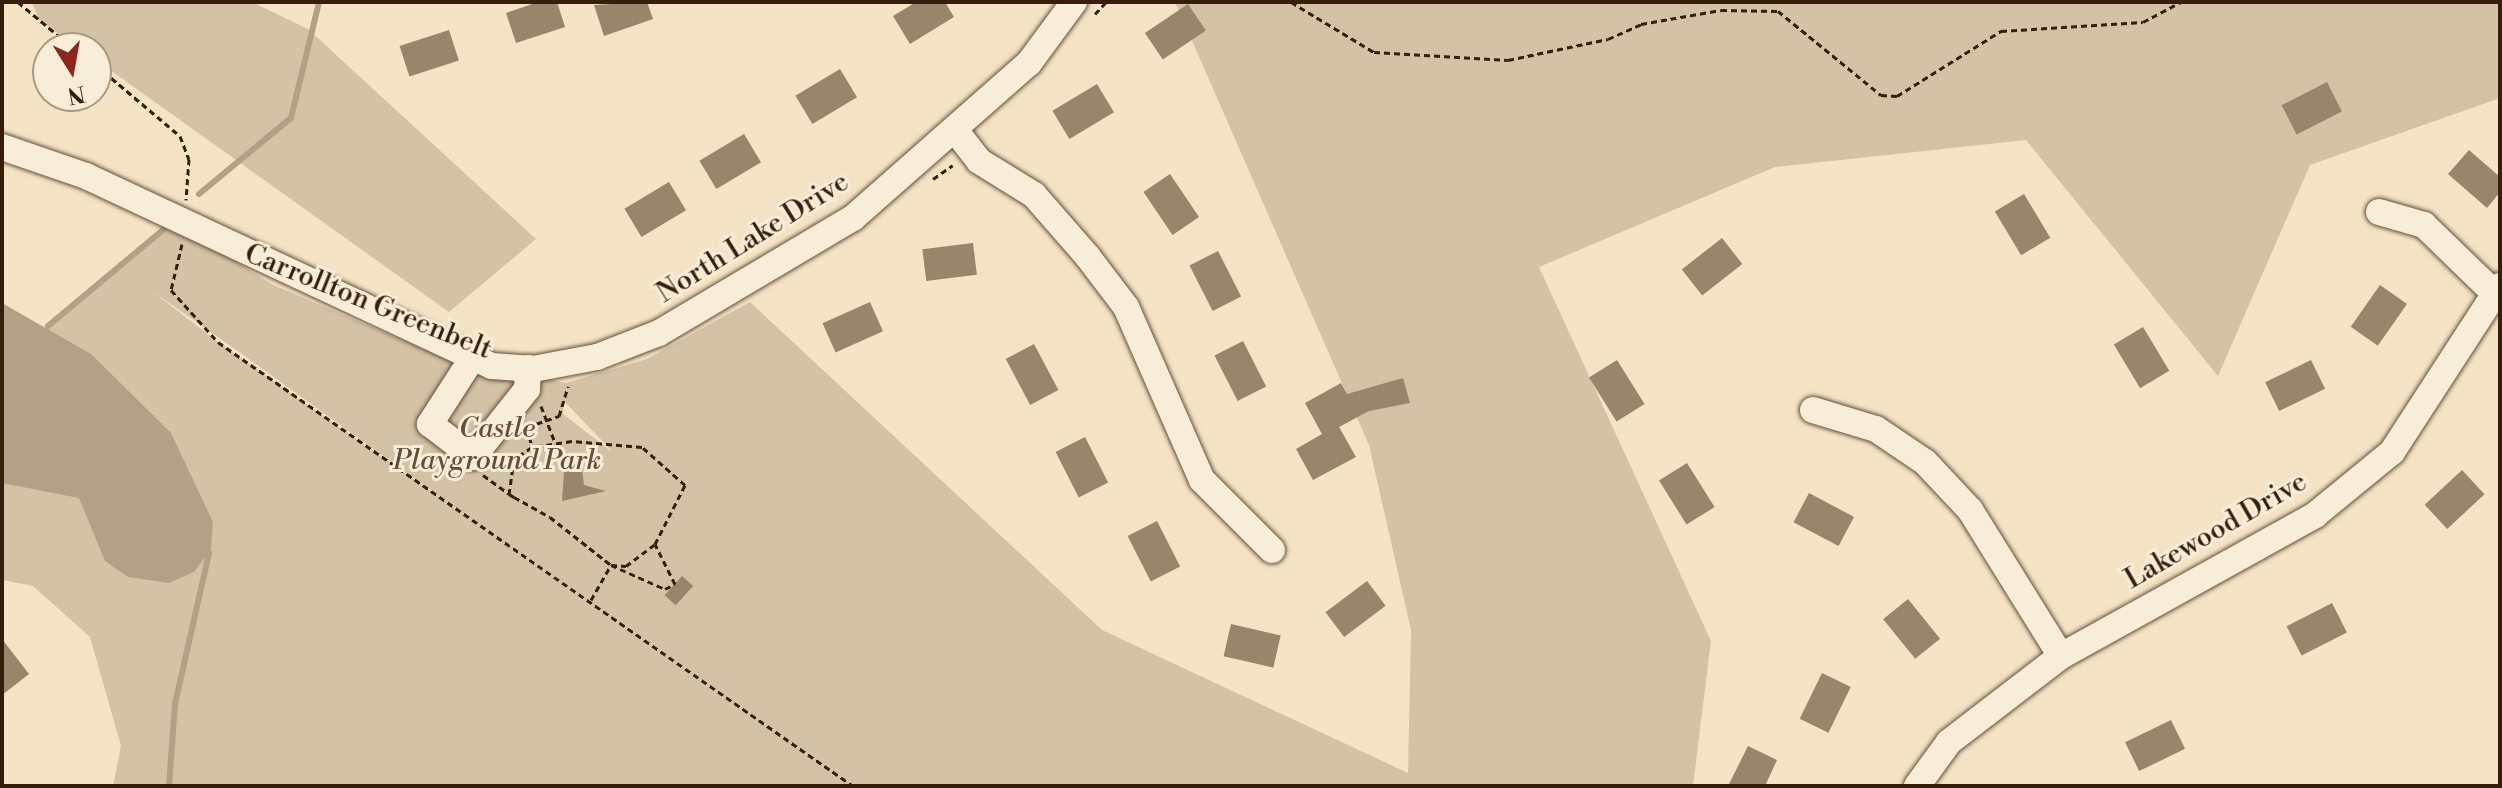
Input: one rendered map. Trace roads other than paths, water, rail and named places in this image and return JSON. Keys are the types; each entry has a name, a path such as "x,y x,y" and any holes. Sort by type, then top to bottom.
{"street":[{"name":"North Lake Drive","path":"2,147 473,357 527,374 597,357 737,292 853,218 1029,63 1079,13"},
{"path":"955,130 971,152 1034,195 1126,307 1202,480 1272,550"},
{"path":"2379,212 2424,225 2496,288"},
{"name":"Lakewood Drive","path":"1917,786 1949,742 2061,656 2315,515 2392,452 2443,383 2496,288"},
{"path":"473,357 430,424 473,457 527,374"},
{"path":"1813,410 1876,429 1925,462 1970,510 2061,656"}],"waterway":[{"path":"199,194 291,118 319,2"},
{"path":"48,326 163,230"},
{"path":"169,786 175,704 209,553"}],"park label":[{"name":"Castle Playground Park","path":"497,445"}]}
